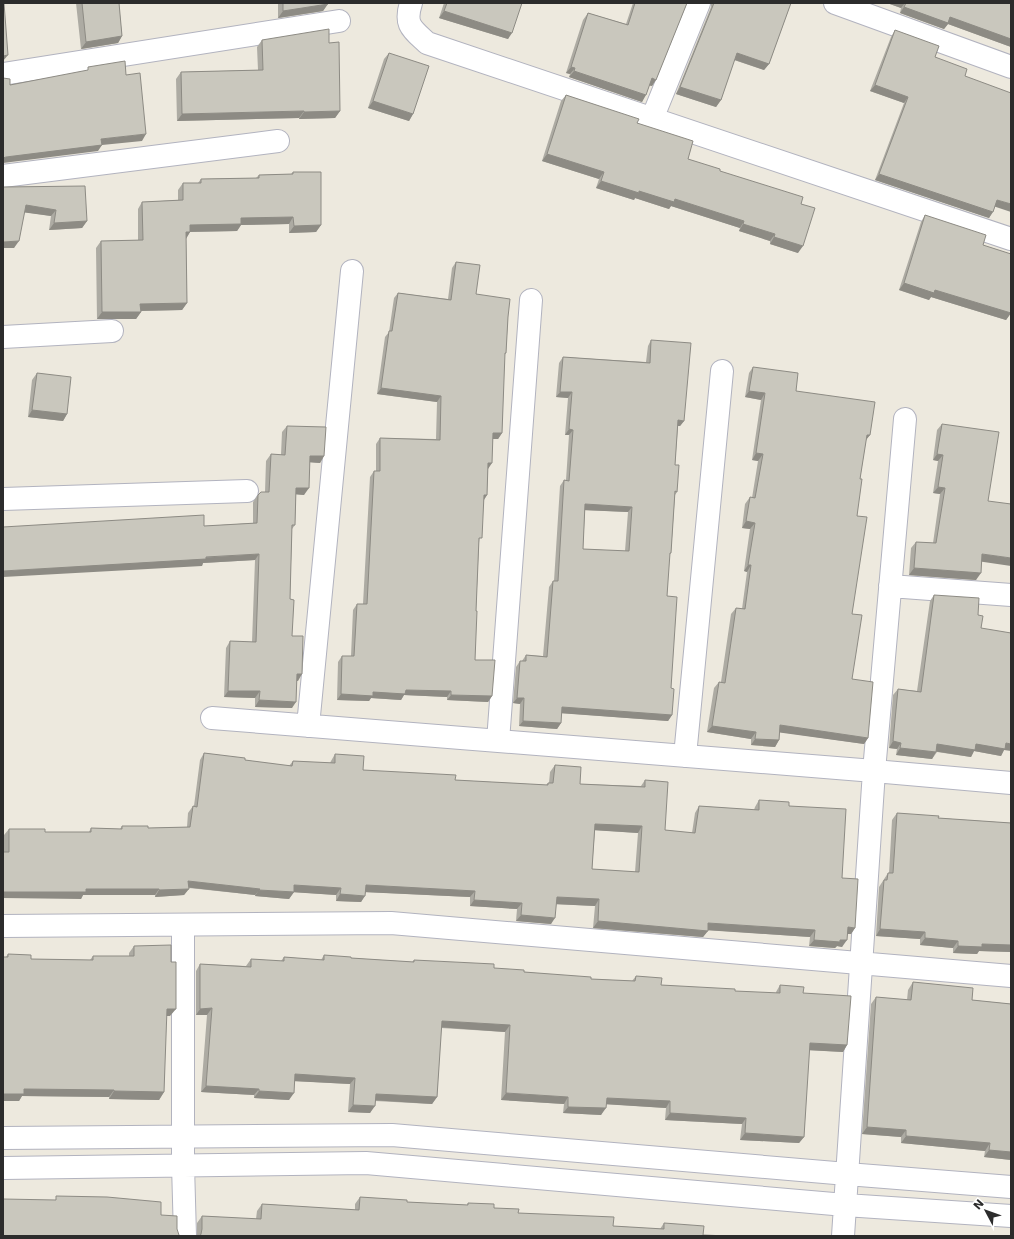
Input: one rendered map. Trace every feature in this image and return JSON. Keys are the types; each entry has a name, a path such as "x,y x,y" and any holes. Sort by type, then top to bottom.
{"street":[{"path":"411,3 408,13 410,28 427,43 1011,239"},
{"path":"652,119 699,3"},
{"path":"835,3 1011,67"},
{"path":"3,74 338,21"},
{"path":"3,176 278,140"},
{"path":"308,726 352,270"},
{"path":"498,741 531,300"},
{"path":"3,337 112,331"},
{"path":"685,756 722,371"},
{"path":"843,1236 874,771 905,419"},
{"path":"3,499 247,491"},
{"path":"890,586 1011,595"},
{"path":"212,718 1011,783"},
{"path":"3,926 391,923 1011,976"},
{"path":"183,924 183,1165 185,1236"},
{"path":"3,1138 392,1135 1011,1187"},
{"path":"564,1150 564,1180"},
{"path":"3,1168 366,1163 845,1205 1011,1216"}],"building":[{"path":"3,3 8,55 3,56"},
{"path":"82,3 119,3 122,36 86,42"},
{"path":"283,3 328,3 328,4 283,11"},
{"path":"447,3 522,3 512,33 444,11"},
{"path":"635,3 687,3 656,80 652,78 646,95 574,71 575,68 571,67 588,13 628,25"},
{"path":"714,3 791,3 769,64 737,53 721,100 680,87"},
{"path":"906,3 1011,3 1011,39 950,17 948,23 904,7"},
{"path":"329,29 329,43 339,42 340,111 182,114 181,72 263,70 262,40"},
{"path":"895,30 939,46 935,57 967,69 965,76 1011,93 1011,204 997,200 993,212 879,174 908,97 875,85"},
{"path":"389,53 429,66 413,114 373,101"},
{"path":"125,61 126,75 140,73 146,134 101,139 102,145 3,158 3,78 10,79 10,85 88,70 88,67"},
{"path":"566,95 639,119 637,123 693,141 688,159 720,169 720,171 803,197 801,204 815,208 803,246 774,237 775,234 743,224 744,221 675,199 674,202 601,181 604,172 547,154"},
{"path":"293,172 321,172 321,225 294,226 293,217 241,218 241,224 190,225 190,232 186,232 187,303 140,304 141,312 102,312 101,241 143,240 142,202 183,200 183,183 201,183 201,179 259,178 259,175 293,174"},
{"path":"85,186 87,221 54,223 56,210 26,205 19,241 3,242 3,187"},
{"path":"925,215 986,235 983,245 1011,254 1011,313 935,290 934,293 904,283"},
{"path":"456,262 480,265 476,294 510,299 505,353 502,433 493,433 492,463 488,463 487,495 484,495 482,538 479,538 475,660 495,660 492,696 451,695 451,691 406,690 405,694 373,692 373,696 341,694 342,656 354,656 357,604 367,604 374,471 380,471 380,438 440,440 441,396 381,388 389,331 392,331 398,293 451,300"},
{"path":"651,340 691,343 684,421 678,420 675,465 679,465 677,492 675,491 667,596 677,597 671,688 674,689 672,715 562,707 561,723 523,721 524,698 517,698 520,661 526,661 526,655 547,657 553,581 558,581 564,480 569,481 573,430 569,429 572,392 560,392 563,357 650,363","holes":["585,504 632,507 629,551 583,549"]},
{"path":"753,367 798,373 796,391 875,402 870,435 867,435 860,479 862,479 857,516 867,517 852,614 862,615 852,679 873,682 868,738 780,725 779,740 755,739 756,732 712,726 719,682 725,683 736,608 745,609 751,565 748,565 755,523 746,521 750,497 755,498 763,454 756,453 765,393 749,391"},
{"path":"37,373 71,377 67,414 32,410"},
{"path":"942,424 999,432 988,501 1011,504 1011,558 982,554 981,573 914,568 916,542 936,543 945,488 938,487 943,455 937,454"},
{"path":"287,426 326,427 324,456 310,456 309,488 296,488 295,525 292,525 290,599 294,600 292,636 303,636 302,674 297,674 296,702 259,700 260,691 228,691 230,641 256,642 259,554 206,557 206,559 3,571 3,527 204,515 204,526 257,523 258,495 261,492 269,492 271,454 285,455"},
{"path":"934,595 979,598 978,615 983,616 981,628 1011,633 1011,744 1006,743 1005,749 976,744 975,750 937,744 936,752 900,748 901,743 893,741 898,689 921,692"},
{"path":"204,753 292,766 293,761 335,763 335,754 364,756 363,770 456,775 455,780 548,785 548,783 553,783 555,765 581,767 580,784 645,787 645,780 668,782 665,830 695,833 699,806 759,810 759,800 789,802 789,806 846,809 842,878 858,879 855,928 848,927 847,940 840,940 840,942 814,940 815,930 708,923 708,931 598,921 599,899 557,897 555,918 521,915 522,903 474,900 475,891 366,885 365,896 340,894 341,888 294,885 294,892 259,890 260,889 188,881 189,889 86,889 86,892 3,892 3,852 9,852 9,829 45,829 45,832 91,832 91,828 122,829 122,826 148,826 148,828 190,827 193,806 197,807","holes":["595,824 642,826 639,872 592,869"]},
{"path":"897,813 939,816 938,818 1011,823 1011,945 982,944 982,947 958,946 958,941 925,938 925,932 880,929 884,880 887,880 888,873 893,873"},
{"path":"171,945 171,962 176,962 176,1009 167,1009 164,1092 24,1089 24,1094 3,1094 3,957 8,957 8,954 31,955 31,959 93,960 93,956 134,956 134,946"},
{"path":"324,955 414,962 414,960 494,964 494,968 524,970 524,972 591,977 591,979 635,981 636,976 662,978 661,985 735,989 735,991 780,993 780,985 804,987 803,993 851,996 847,1045 810,1043 804,1137 745,1133 746,1118 670,1113 670,1101 607,1098 606,1108 568,1107 568,1097 506,1093 510,1025 442,1021 437,1097 376,1094 375,1106 353,1105 355,1078 295,1074 294,1093 259,1091 259,1089 206,1086 212,1008 200,1009 200,964 251,967 251,959 284,961 284,957 324,960"},
{"path":"913,982 973,988 972,1000 1011,1004 1011,1152 989,1150 990,1143 906,1136 906,1130 867,1127 876,997 911,1000"},
{"path":"56,1196 107,1197 161,1202 161,1215 177,1216 177,1229 180,1236 3,1236 3,1199 56,1200"},
{"path":"360,1197 407,1200 407,1202 468,1205 468,1203 494,1204 494,1208 519,1209 518,1213 614,1217 613,1226 664,1229 664,1223 704,1226 703,1235 728,1236 200,1236 202,1229 202,1216 261,1219 262,1204 359,1210"}]}
